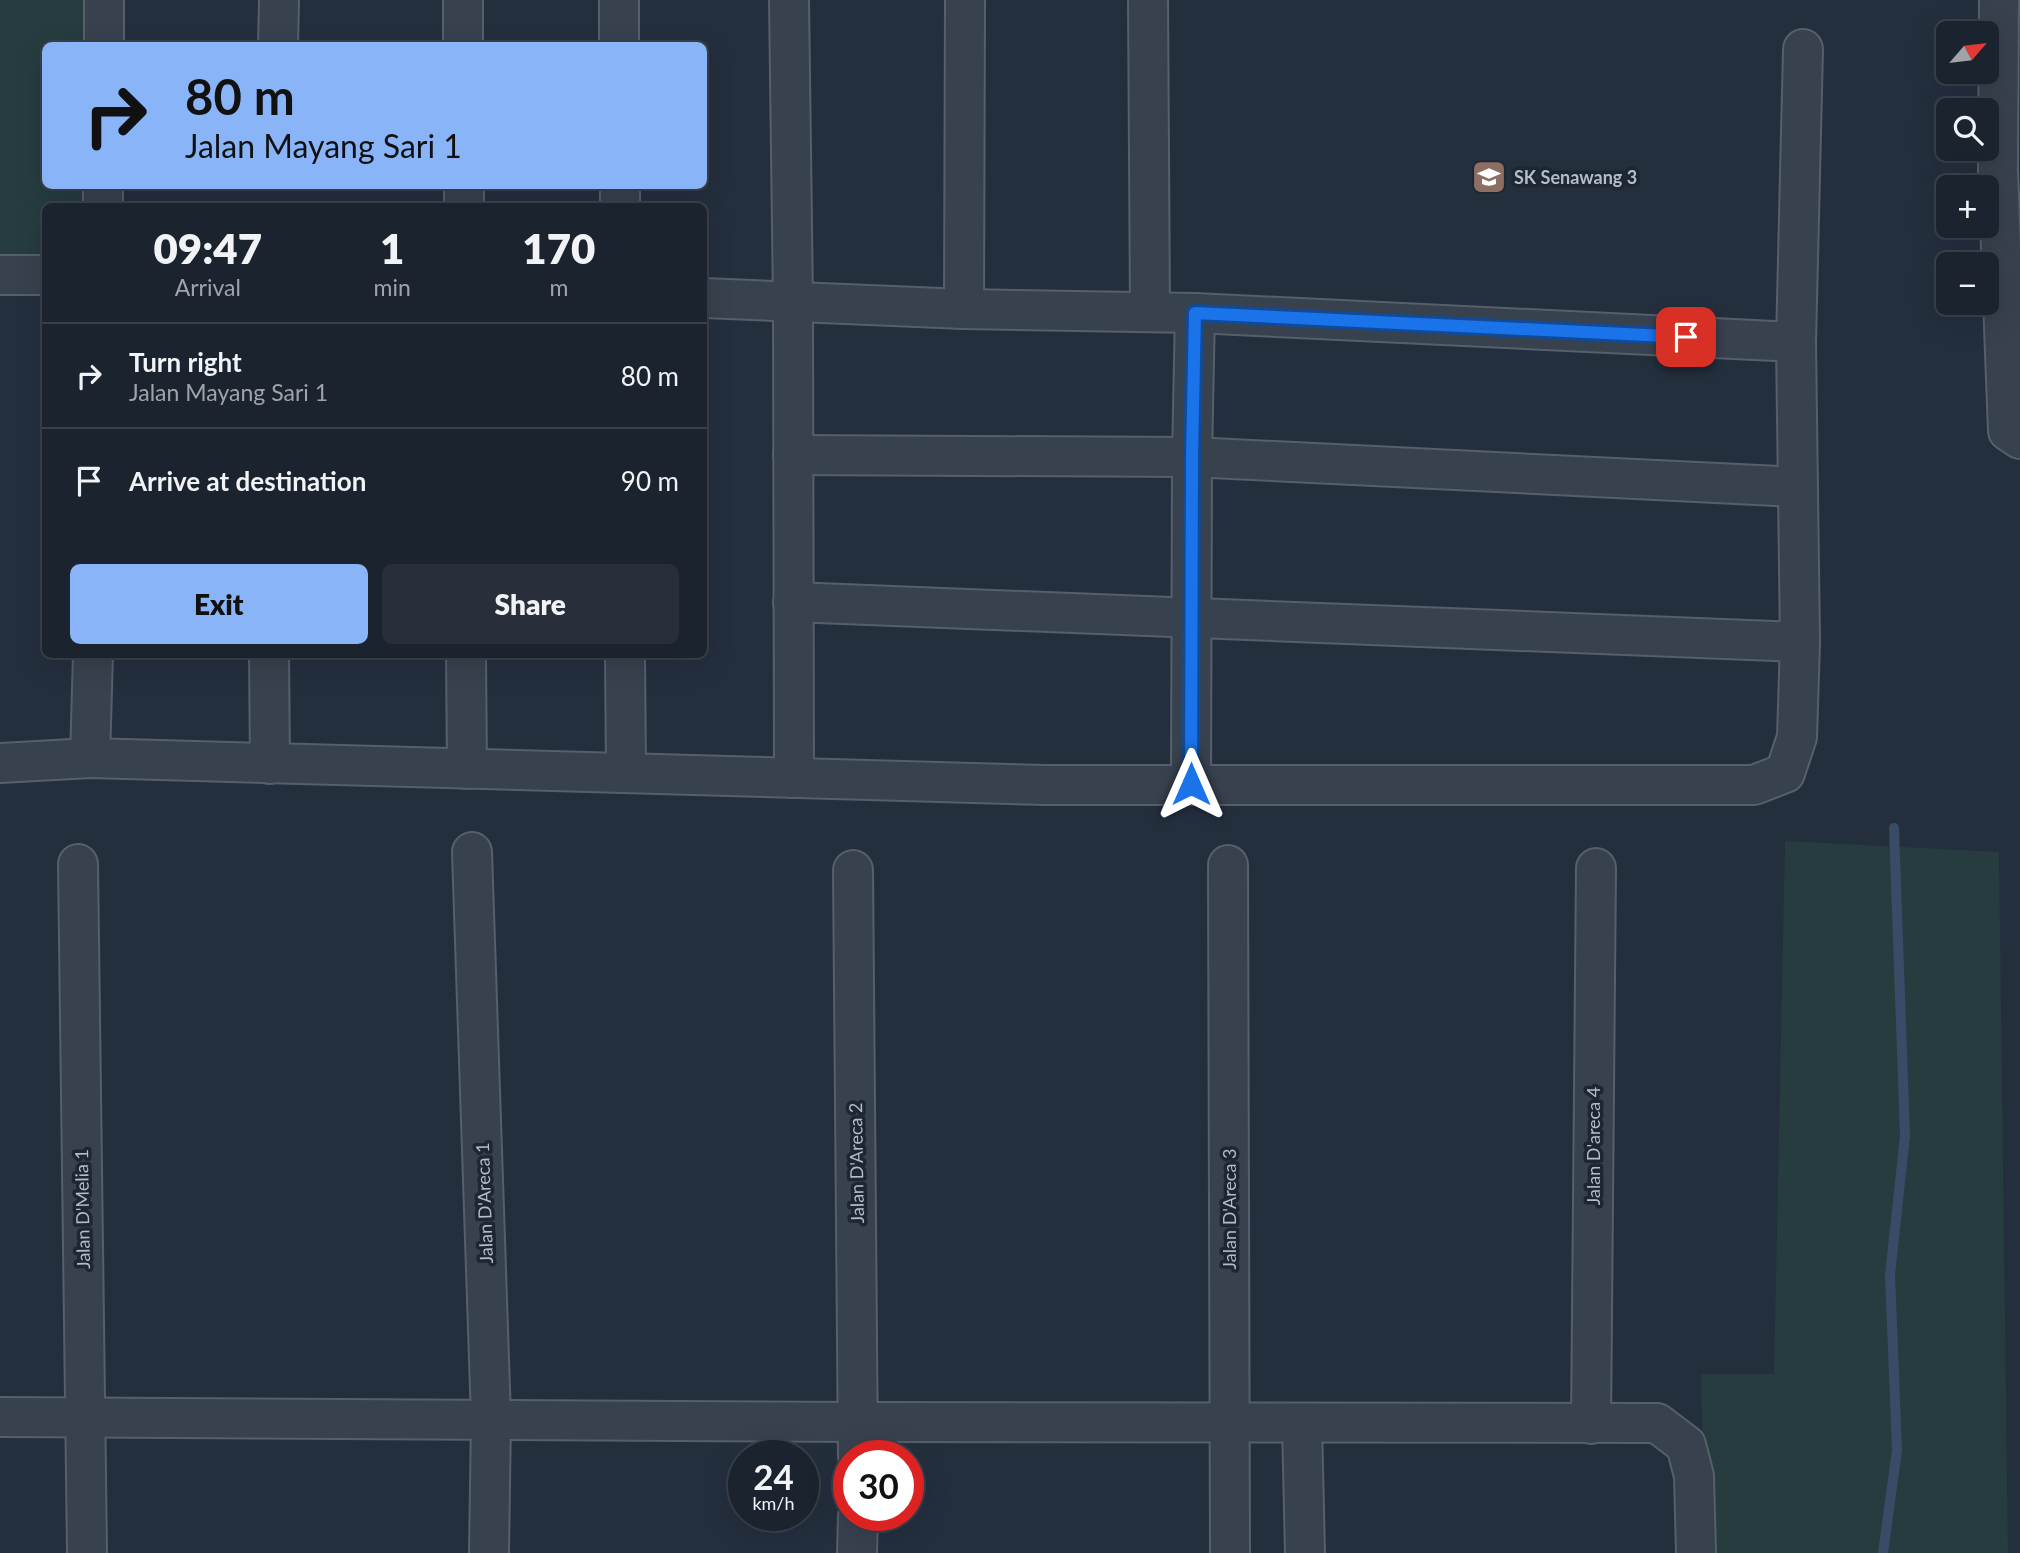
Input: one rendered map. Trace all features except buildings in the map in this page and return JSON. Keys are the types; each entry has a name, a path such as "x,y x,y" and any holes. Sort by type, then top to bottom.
{"street":[{"path":"104,0 104,42"},
{"path":"278,0 278,42"},
{"path":"463,0 463,42"},
{"path":"619,0 619,42"},
{"path":"789,0 794,778"},
{"path":"964,309 965,0"},
{"path":"1148,0 1150,311"},
{"path":"1999,0 2009,170 2008,431 2020,439"},
{"path":"0,763 90,758 1046,785 1754,785 1785,774 1797,737 1800,642 1796,342 1803,49"},
{"path":"0,275 42,275"},
{"path":"707,298 964,309 1150,311 1796,342"},
{"path":"1191,784 1195,313"},
{"path":"793,455 1192,457 1798,487"},
{"path":"793,602 1800,642"},
{"path":"90,758 93,658"},
{"path":"269,658 270,764"},
{"path":"466,658 467,769"},
{"path":"625,658 626,773"},
{"name":"Jalan D'Areca 1","path":"472,852 491,1419 489,1553"},
{"name":"Jalan D'Melia 1","path":"78,864 87,1553"},
{"name":"Jalan D'Areca 3","path":"1228,865 1230,1553"},
{"name":"Jalan D'areca 4","path":"1591,1424 1596,868"},
{"name":"Jalan D'Areca 2","path":"853,870 858,1439"},
{"path":"0,1418 491,1419 858,1439 1229,1422 1657,1423 1686,1445 1694,1476 1696,1553"},
{"path":"1302,1423 1305,1553"},
{"path":"857,1553 858,1531"}],"green space":[{"path":"0,0 98,0 98,42 42,42 42,189 96,189 96,203 42,203 42,268 0,268"},
{"path":"1785,841 1999,852 2008,1553 1705,1553 1701,1374 1774,1374"}],"waterway":[{"path":"1883,1553 1897,1450 1890,1275 1905,1136 1894,828"}],"place":[{"name":"SK Senawang 3","path":"1489,177"}],"route":[{"path":"1191,784 1195,313 1686,337"}]}
